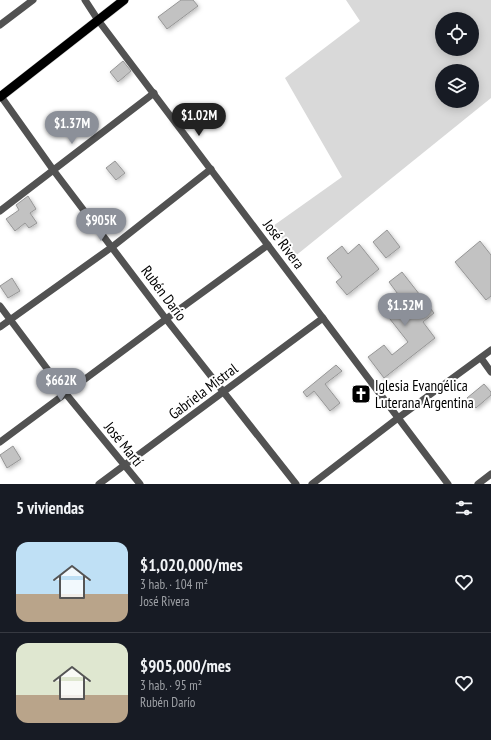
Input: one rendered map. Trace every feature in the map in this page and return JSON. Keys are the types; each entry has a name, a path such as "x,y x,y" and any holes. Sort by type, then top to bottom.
{"main road":[{"path":"0,96 124,0"}],"street":[{"path":"0,25 33,0"},
{"name":"José Rivera","path":"85,0 98,20 448,484"},
{"path":"0,211 154,93"},
{"name":"Rubén Darío","path":"0,96 54,171 166,319 296,484"},
{"path":"0,327 112,246 211,169"},
{"path":"0,442 268,245"},
{"name":"José Martí","path":"0,306 66,394 140,484"},
{"name":"Gabriela Mistral","path":"99,484 323,318"},
{"path":"312,484 398,418 491,350"},
{"path":"481,358 491,372"},
{"path":"478,484 491,474"}],"shaded area":[{"path":"346,0 491,0 491,98 479,108 479,64 435,64 435,108 479,108 294,257 273,226 342,177 285,78 360,21"}],"building":[{"path":"181,0 193,0 198,6 167,29 158,17"},
{"path":"123,61 131,71 118,82 110,72"},
{"path":"115,161 125,173 116,180 106,168"},
{"path":"28,196 36,209 30,213 37,223 29,228 25,223 15,231 6,219 19,210 16,205"},
{"path":"387,230 400,247 386,258 373,242"},
{"path":"480,241 491,255 491,296 486,300 455,262"},
{"path":"359,244 379,269 347,295 336,282 342,277 327,258 342,246 348,254"},
{"path":"402,272 434,313 423,322 435,338 384,378 368,357 384,345 392,355 408,342 386,314 403,301 389,282"},
{"path":"12,278 20,291 8,298 0,286"},
{"path":"336,365 342,371 325,384 340,403 330,411 314,391 307,397 303,392"},
{"path":"484,384 491,392 491,395 476,408 467,398"},
{"path":"13,446 21,459 7,468 0,455"}],"place":[{"name":"Iglesia Evangélica Luterana Argentina","path":"361,394"}]}
